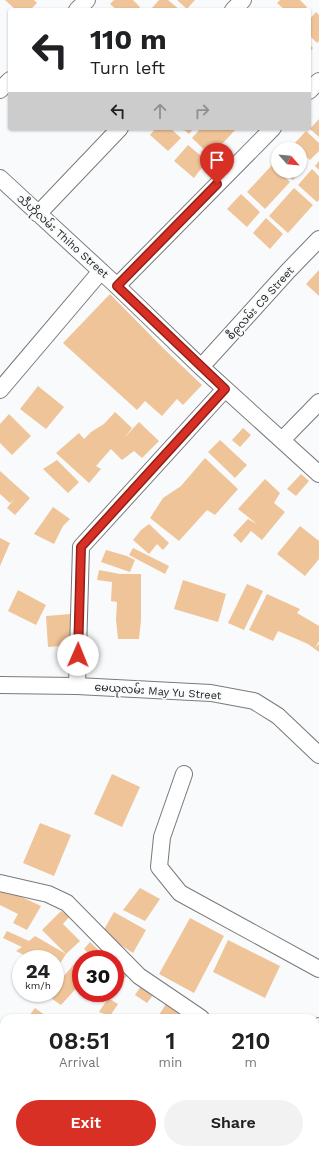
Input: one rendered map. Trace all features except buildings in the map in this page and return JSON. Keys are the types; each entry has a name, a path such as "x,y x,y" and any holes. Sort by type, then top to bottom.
{"street":[{"path":"79,8 87,0"},
{"path":"235,8 242,0"},
{"path":"311,90 319,81"},
{"path":"0,90 8,82"},
{"path":"38,214 118,130"},
{"path":"117,286 271,130"},
{"name":"သီဟိုလမ်း Thiho Street","path":"0,178 117,286 201,367 319,474"},
{"name":"စီ၉လမ်း C9 Street","path":"201,367 319,239"},
{"path":"0,390 101,271"},
{"path":"77,686 81,547 225,389"},
{"path":"282,440 319,402"},
{"name":"မေယုလမ်း May Yu Street","path":"0,685 77,686 211,693 254,701 278,716 319,754"},
{"path":"184,774 162,837 159,867 180,893 319,969"},
{"path":"0,883 48,894 67,903 139,976 195,1014"}],"route":[{"path":"78,655 81,547 225,389 117,286 217,184"}]}
